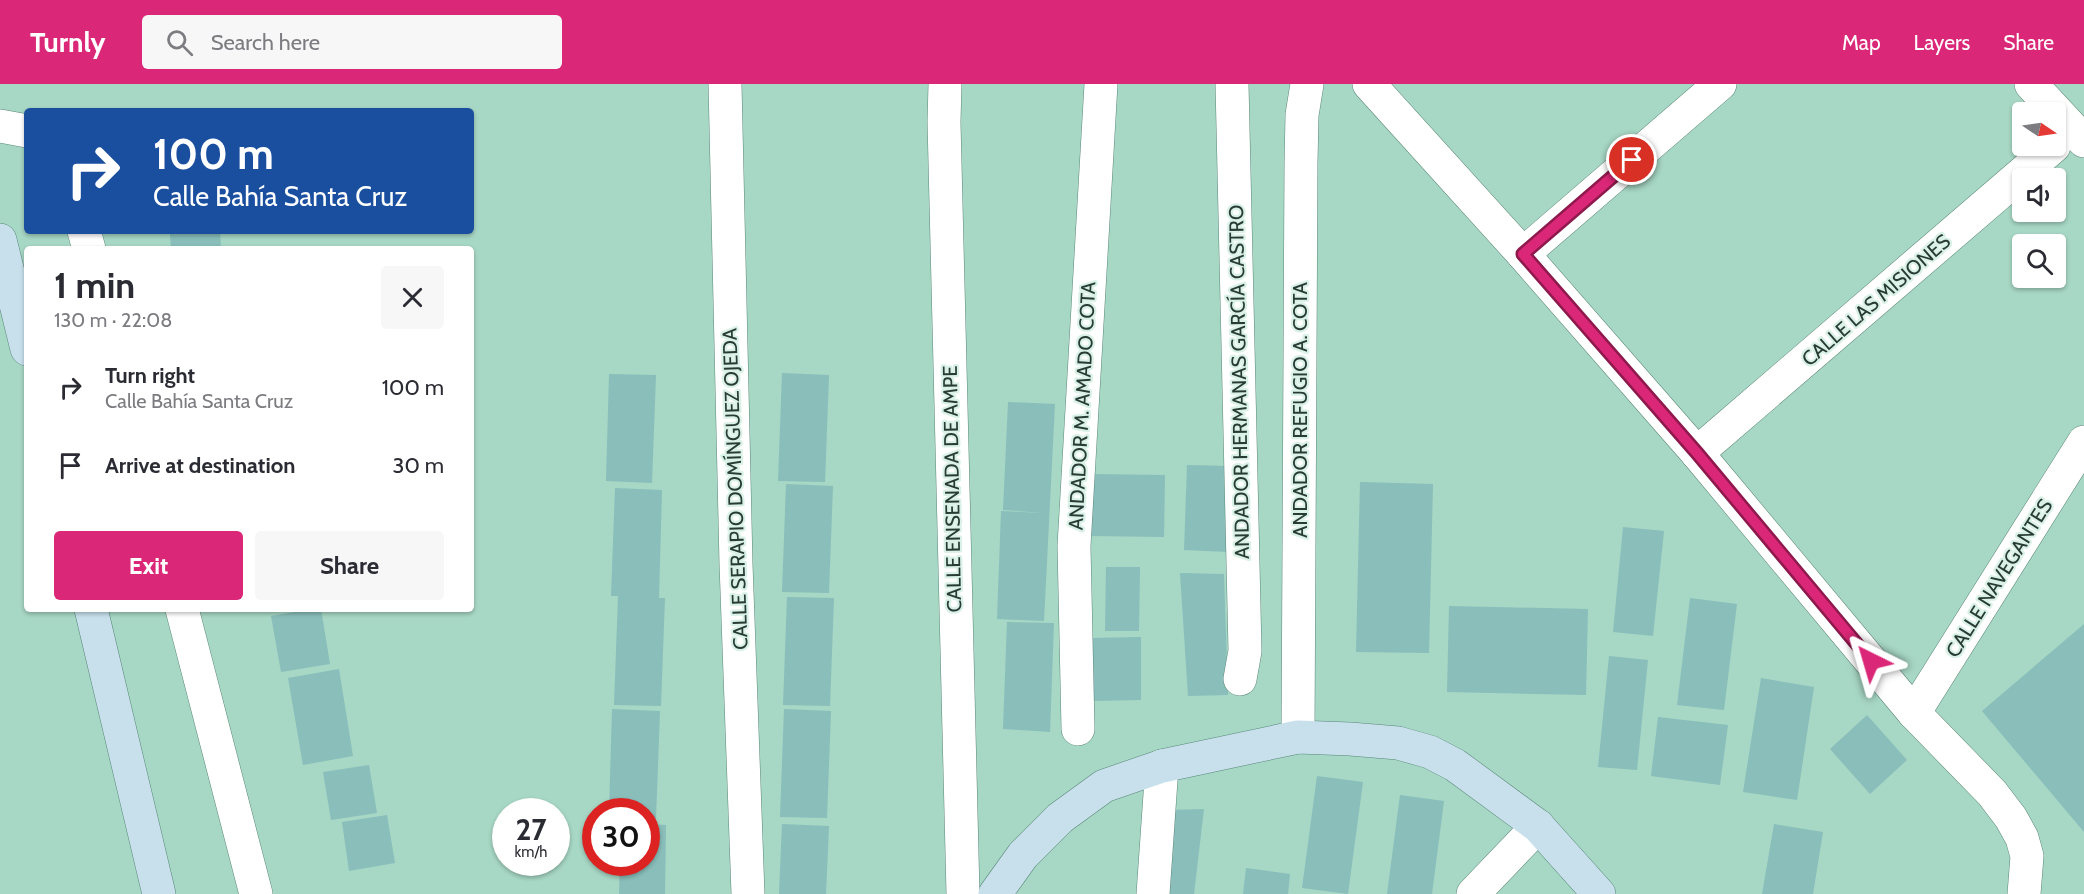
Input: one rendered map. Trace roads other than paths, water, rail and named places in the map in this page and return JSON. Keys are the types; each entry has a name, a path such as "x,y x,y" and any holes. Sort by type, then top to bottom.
{"street":[{"name":"CALLE SERAPIO DOMÍNGUEZ OJEDA","path":"725,84 736,576 748,894"},
{"name":"CALLE ENSENADA DE AMPE","path":"945,84 944,122 963,894"},
{"name":"ANDADOR M. AMADO COTA","path":"1078,729 1074,546 1101,84"},
{"name":"ANDADOR HERMANAS GARCÍA CASTRO","path":"1232,84 1245,651 1240,679"},
{"name":"ANDADOR REFUGIO A. COTA","path":"1298,737 1300,163 1302,115 1307,84"},
{"path":"1369,84 1523,254 1697,453 1914,713 1992,793 2012,818 2022,838 2027,856 2024,894"},
{"path":"1523,254 1720,84"},
{"path":"2031,84 2042,102"},
{"path":"0,126 24,130"},
{"name":"CALLE LAS MISIONES","path":"1697,453 2047,156"},
{"path":"0,240 24,337"},
{"name":"CALLE NAVEGANTES","path":"1914,713 2084,442"},
{"path":"92,612 159,894"},
{"path":"183,612 256,894"},
{"path":"995,894 1023,855 1060,818 1104,786 1162,766 1298,737 1398,743 1430,752 1455,765 1538,826 1599,894"},
{"path":"1153,894 1162,766"},
{"path":"1473,894 1538,826"}]}
